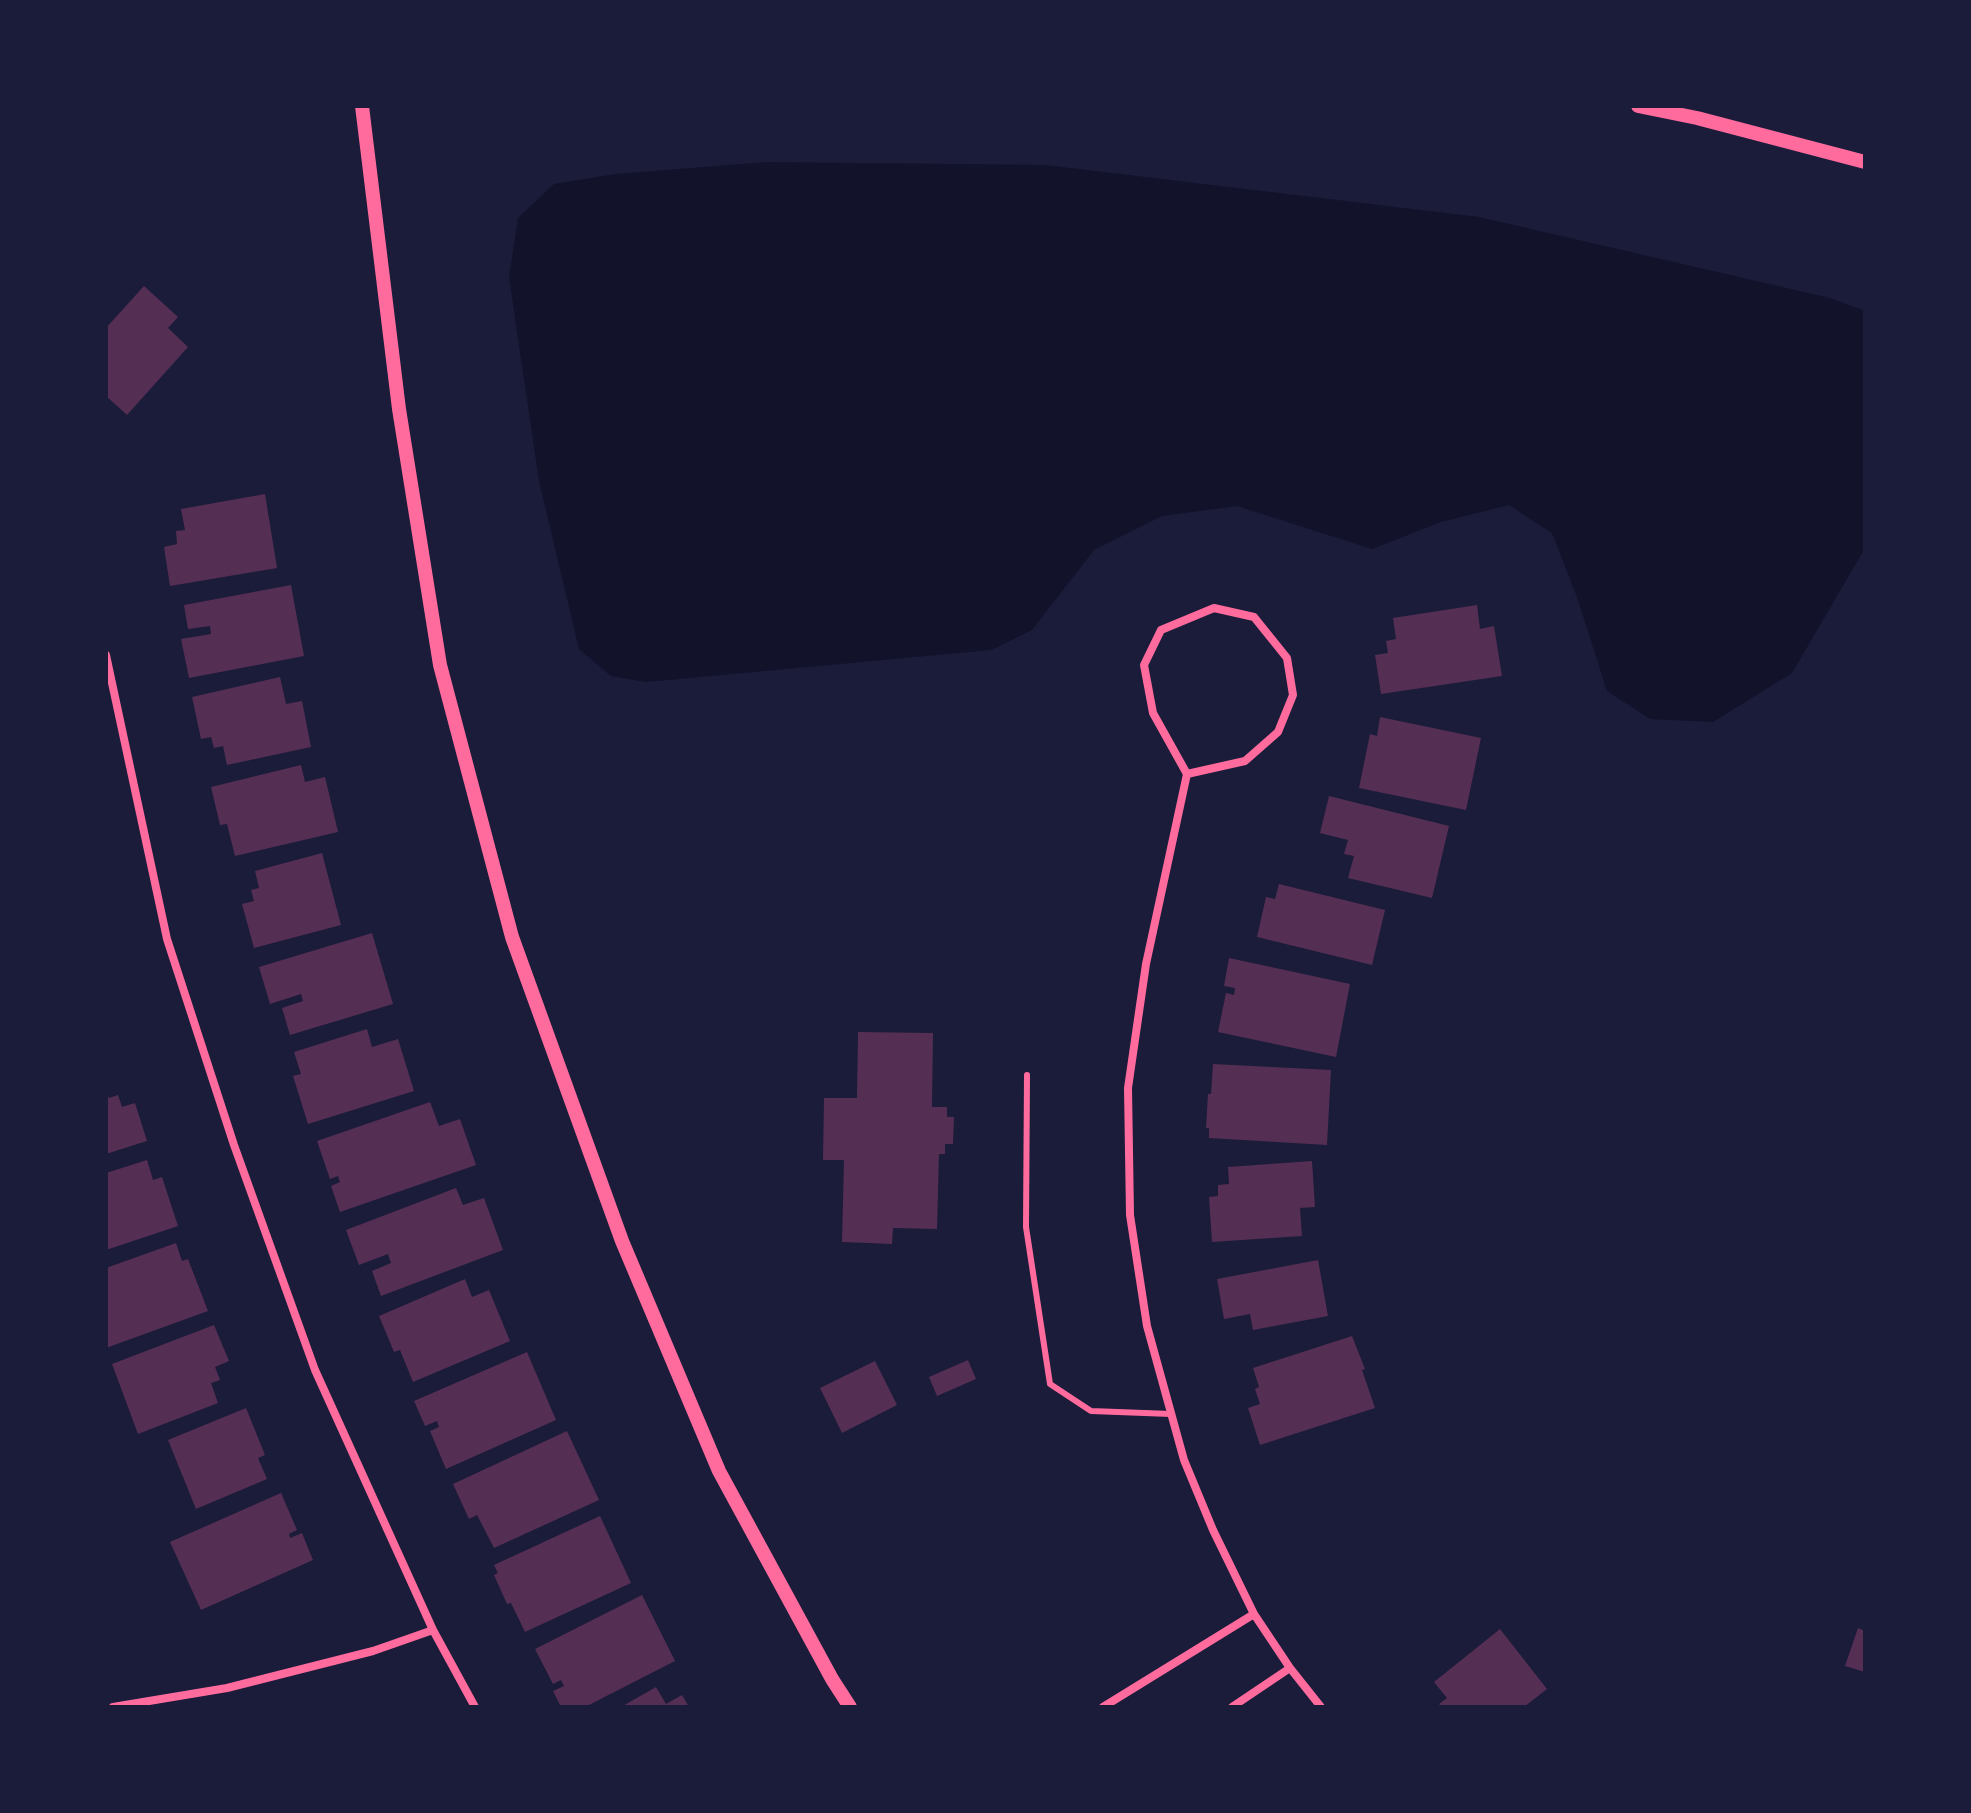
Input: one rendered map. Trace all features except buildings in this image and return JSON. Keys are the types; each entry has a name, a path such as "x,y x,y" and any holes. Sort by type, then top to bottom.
{"street":[{"path":"362,106 399,409 440,665 512,937 622,1241 719,1471 850,1707"},
{"path":"1638,106 1697,118 1865,162"},
{"path":"1187,774 1245,761 1278,732 1293,695 1287,658 1254,617 1214,608 1161,630 1144,665 1153,713 1187,774 1146,964 1128,1088 1130,1215 1147,1326 1184,1460 1213,1530 1254,1614 1321,1707"},
{"path":"106,655 167,939 234,1145 315,1370 433,1630 475,1707"},
{"path":"1103,1707 1254,1614"},
{"path":"113,1707 227,1688 373,1651 433,1630"},
{"path":"1232,1707 1290,1668"}],"lane":[{"path":"1027,1075 1026,1227 1050,1384 1091,1411 1171,1414"}],"shaded area":[{"path":"767,162 1045,165 1479,217 1830,298 1865,311 1865,548 1792,673 1713,722 1650,719 1607,691 1577,597 1552,533 1509,505 1441,522 1372,549 1237,506 1162,516 1094,550 1032,630 991,650 646,682 611,676 579,649 539,481 509,277 518,218 554,184 616,174"}]}
